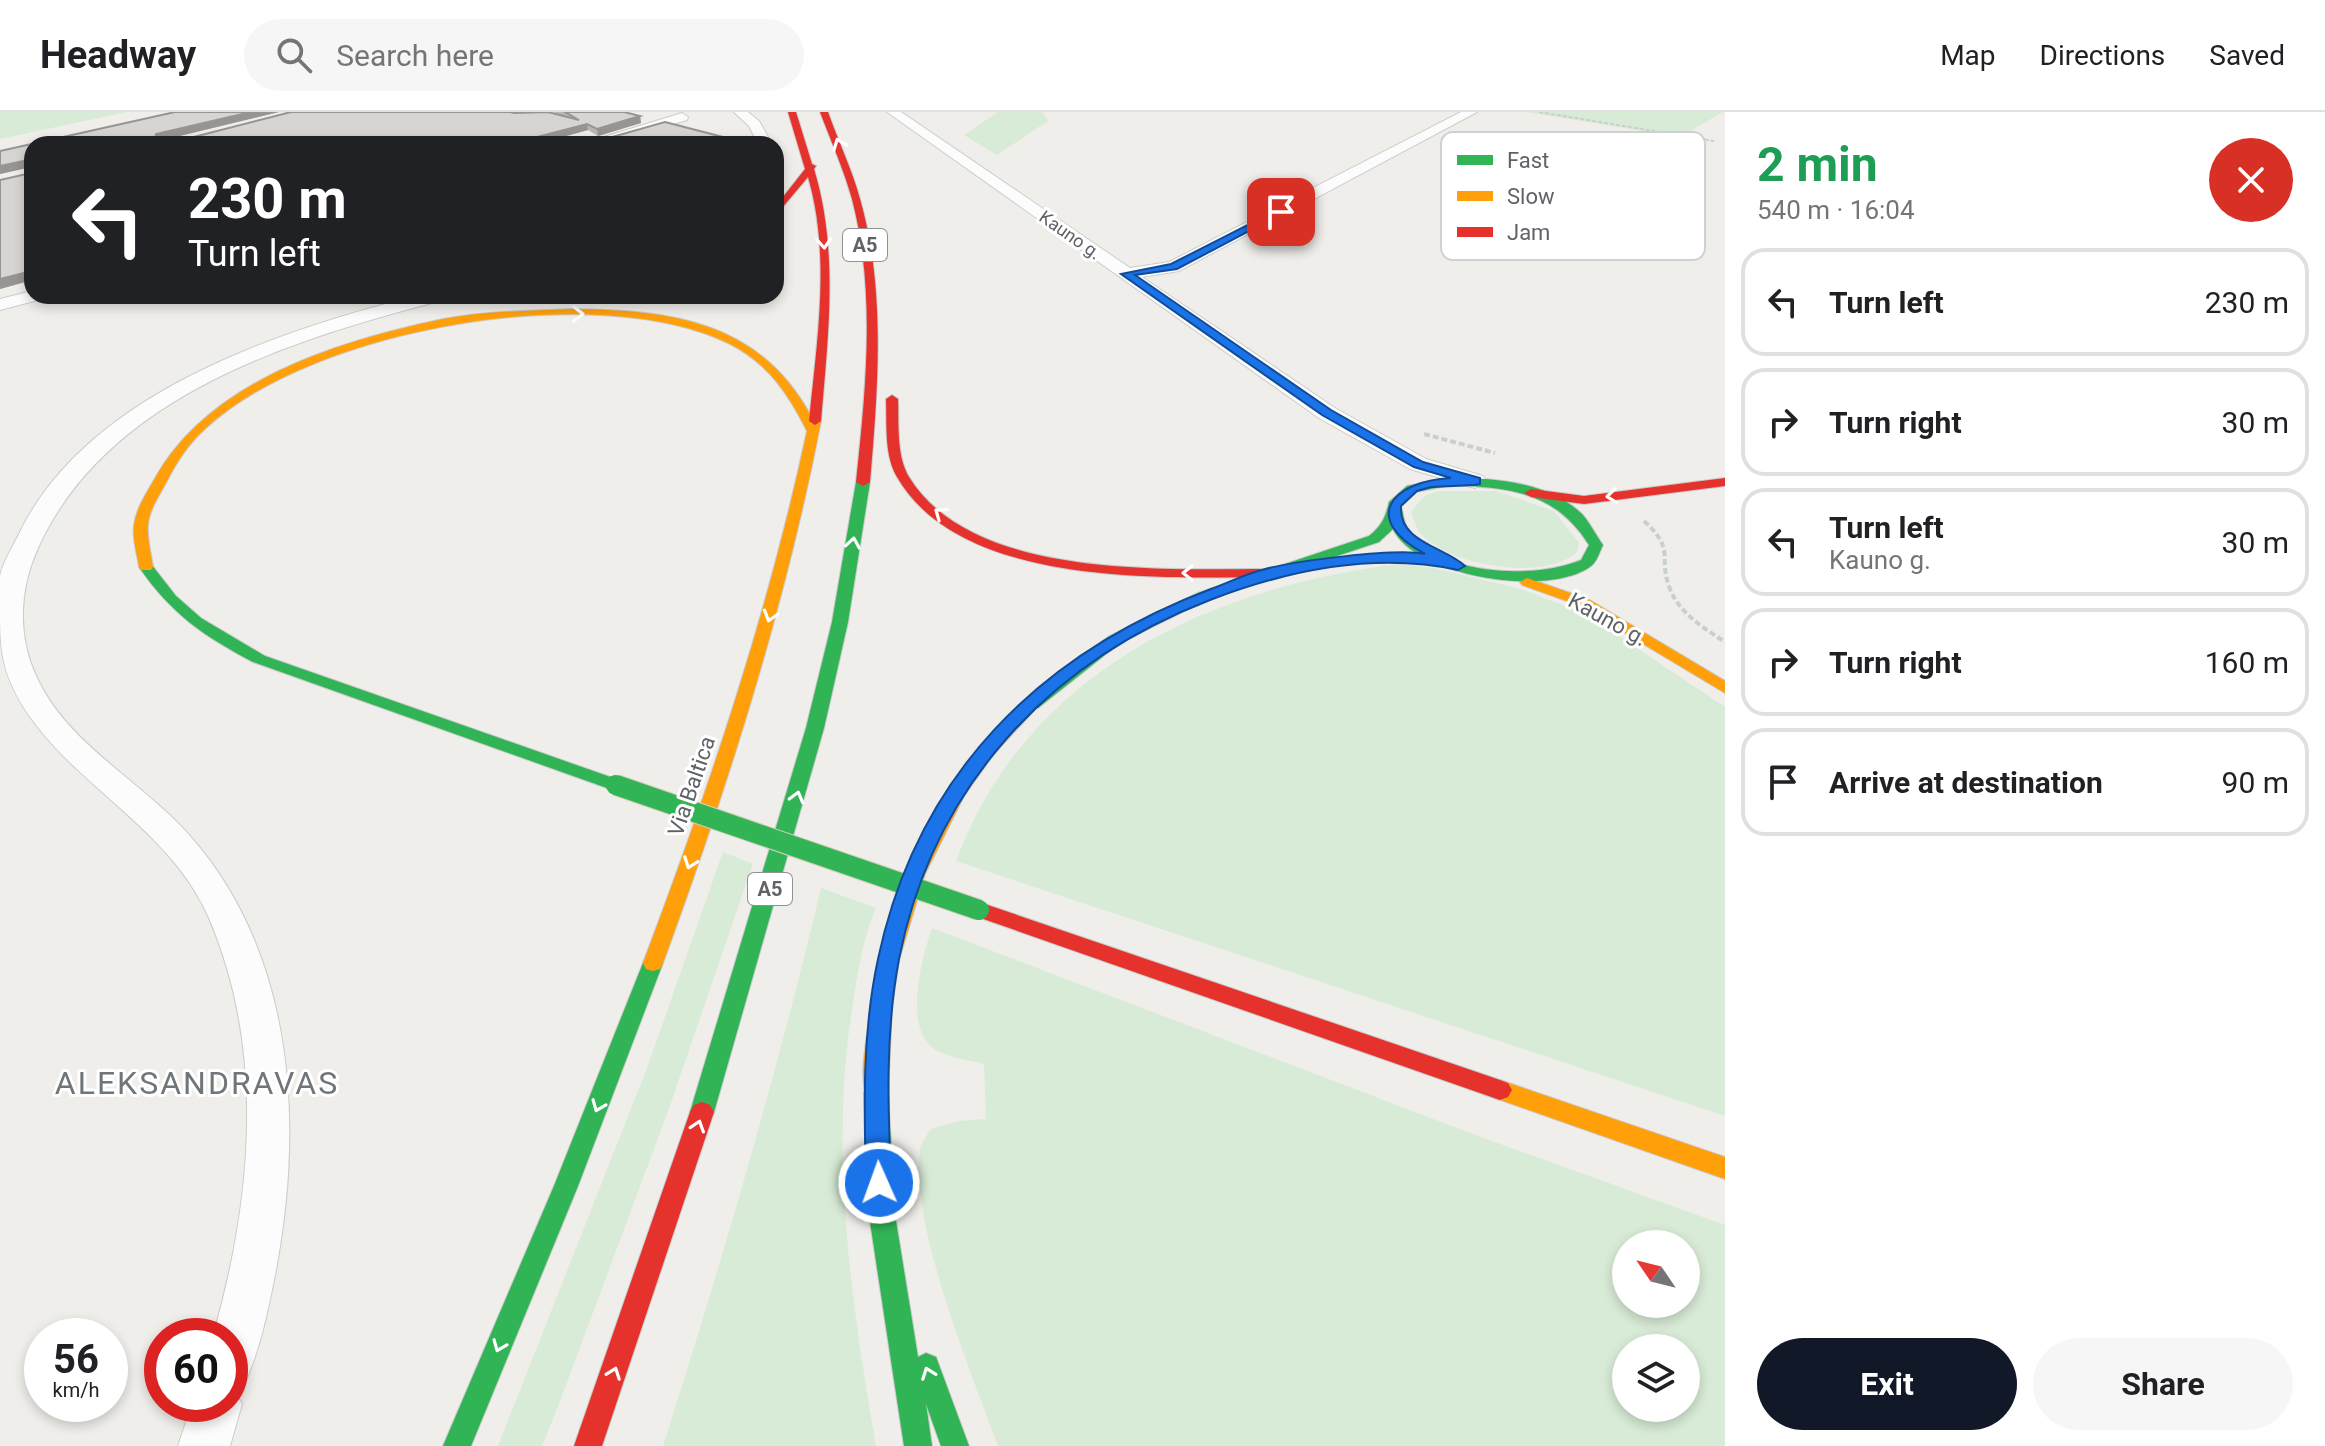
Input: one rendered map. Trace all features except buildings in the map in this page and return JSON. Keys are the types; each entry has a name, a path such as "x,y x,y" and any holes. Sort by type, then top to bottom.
{"main road":[{"name":"Via Baltica","path":"457,1446 623,1047 723,771 777,594 813,431 823,351 826,274 824,232 812,166 792,112"},
{"name":"A5","path":"588,1446 721,1058 796,800 852,552 866,455 872,314 863,230 851,177 824,112"},
{"path":"784,202 812,166"},
{"path":"486,304 441,309 254,391 205,425 166,464 144,507 140,539 148,572 180,614 237,650 613,784 1725,1168"},
{"path":"441,309 639,317 699,329 734,343 767,364 797,399 813,431"},
{"path":"872,314 888,357 896,455 905,480 943,517 972,535 1008,549 1096,570 1266,573 1367,561"},
{"path":"918,1446 879,1183 875,1088 879,1022 888,959 905,896 939,820 984,751 1014,717 1086,656 1162,613 1266,573 1365,543 1385,531 1397,506 1430,483 1475,481 1584,500 1725,482"},
{"path":"1391,557 1418,557 1510,577 1545,578 1574,572 1591,561 1596,550 1597,524 1616,514 1689,489"},
{"path":"1531,493 1573,514 1595,539"},
{"path":"1397,506 1399,528 1412,542 1458,566"},
{"name":"Kauno g.","path":"1591,561 1590,576 1599,588 1636,615 1702,672"},
{"name":"Kauno g.","path":"1510,577 1583,602 1725,688"},
{"path":"892,1275 955,1446"}],"street":[{"path":"616,136 682,117 659,112"},
{"name":"Kauno g.","path":"893,112 1327,413 1396,470 1404,482 1397,506"},
{"path":"1126,274 1173,267 1471,112"},
{"path":"739,113 754,124 761,136"},
{"path":"0,305 24,298"},
{"path":"240,1318 259,1231 267,1147 266,1072 258,1012 244,959 227,918 188,856 140,804 66,739 29,691 10,640 10,584 20,554 50,501 100,448 161,402 226,367 297,337 441,309"},
{"name":"Kauno g.","path":"1327,413 1418,464 1475,481"},
{"path":"204,1446 211,1422"}],"path":[{"path":"1539,112 1660,132"},
{"path":"1705,140 1714,141"},
{"path":"1424,434 1506,456"},
{"path":"1616,514 1656,532 1666,545 1668,585 1678,603 1694,620 1725,642"}],"green space":[{"path":"0,112 127,112 0,139"},
{"path":"998,112 1042,112 1048,121 997,155 964,135"},
{"path":"1526,112 1723,112 1689,132 1649,132"},
{"path":"1438,491 1496,491 1554,511 1579,543 1577,552 1563,561 1521,568 1474,562 1453,555 1421,534 1411,512 1424,496"},
{"path":"1398,564 1434,568 1521,589 1586,614 1725,707 1725,1116 956,861 987,795 1028,738 1077,690 1132,651 1194,619 1259,594 1328,576"},
{"path":"723,852 753,864 667,1114 560,1401 542,1446 498,1446 647,1068"},
{"path":"821,888 876,908 859,966 846,1058 843,1169 851,1281 876,1446 663,1446 747,1168"},
{"path":"932,928 1478,1136 1725,1225 1725,1446 998,1446 945,1298 924,1217 919,1181 920,1150 931,1129 958,1121 986,1119 984,1064 936,1050 926,1040 917,1010 920,974"}],"traffic: fast":[{"path":"1451,481 1519,488 1566,507 1581,521 1596,545 1587,563 1557,574 1498,574 1453,565 1415,547 1401,532 1394,505 1412,489 1451,481"},
{"path":"702,1112 815,728 840,622 863,482"},
{"path":"1032,704 1114,640 1203,596 1374,539 1385,531 1393,515"},
{"path":"146,567 171,599 195,622 259,659 613,784"},
{"path":"613,784 979,910"},
{"path":"457,1446 566,1186 653,963"},
{"path":"876,1093 882,1215 918,1446"},
{"path":"926,1367 955,1446"}],"traffic: slow":[{"path":"445,322 527,314 614,312 697,326 735,342 769,365 789,387 813,431"},
{"path":"146,567 141,530 144,514 173,457 201,425 236,399 275,377 317,359 445,322"},
{"path":"653,963 702,830 746,695 784,560 815,421"},
{"path":"1527,582 1583,602 1725,688"},
{"path":"876,1093 876,1049 889,960 900,916 916,874 956,794 987,751 1032,704"},
{"path":"1500,1090 1725,1168"}],"traffic: jam":[{"path":"792,112 819,200 826,300 815,421"},
{"path":"824,112 856,199 868,268 872,340 863,482"},
{"path":"784,202 812,166"},
{"path":"892,399 895,449 903,477 930,511 968,535 1015,553 1068,564 1122,570 1266,573"},
{"path":"1531,493 1584,500 1725,482"},
{"path":"979,910 1500,1090"},
{"path":"588,1446 702,1112"}],"district":[{"name":"ALEKSANDRAVAS","path":"197,1083"}],"route":[{"path":"879,1183 875,1088 879,1022 888,959 905,896 939,820 984,751 1014,717 1086,656 1125,633 1206,594 1266,573 1391,557 1418,557 1458,566 1412,542 1399,528 1393,515 1394,505 1412,489 1430,483 1475,481 1445,475 1418,464 1327,413 1126,274 1173,267 1281,212"}]}
